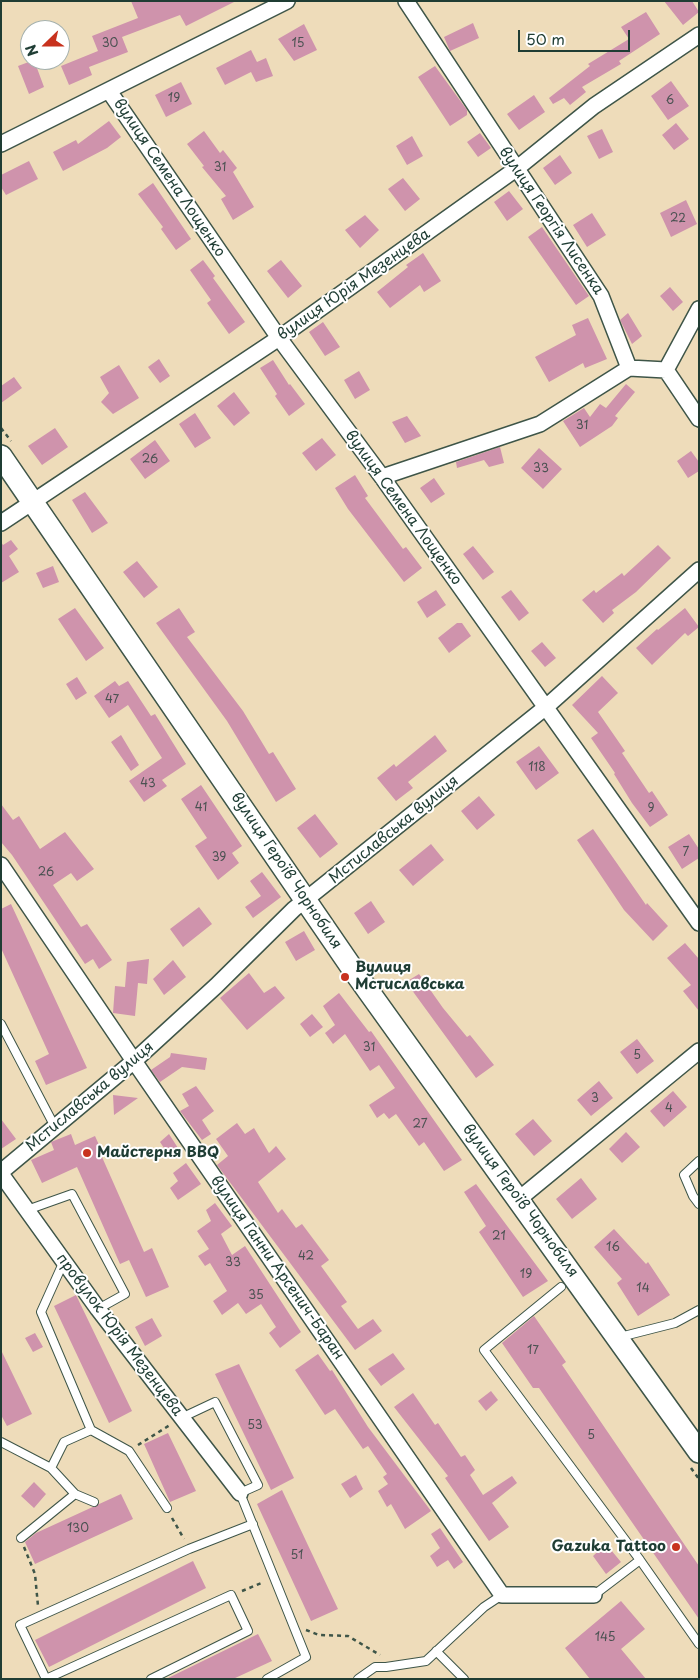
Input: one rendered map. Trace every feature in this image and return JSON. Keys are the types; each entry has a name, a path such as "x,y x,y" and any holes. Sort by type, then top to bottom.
{"main road":[{"name":"вулиця Героїв Чорнобиля","path":"1,456 354,971 699,1452"}],"street":[{"path":"1,144 288,1"},
{"name":"вулиця Георгія Лисенка","path":"406,1 601,296 629,368"},
{"name":"вулиця Юрія Мезенцева","path":"1,524 279,338 516,169 594,106 699,35"},
{"name":"вулиця Семена Лощенко","path":"109,91 279,338 382,477 699,923"},
{"path":"666,370 699,309"},
{"path":"382,477 540,424 629,368 666,370"},
{"path":"666,370 699,419"},
{"name":"Мстиславська вулиця","path":"1,1173 134,1061 306,900 546,707 699,570"},
{"name":"вулиця Ганни Арсенич-Баран","path":"1,864 134,1061 502,1595"},
{"path":"519,1199 699,1051"},
{"name":"провулок Юрія Мезенцева","path":"1,1173 98,1309 240,1493"},
{"path":"502,1595 594,1594"}],"lane":[{"path":"1,1024 55,1127"},
{"path":"699,1161 684,1176 693,1196 699,1204"},
{"path":"27,1210 72,1194 125,1294 98,1309"},
{"path":"64,1261 41,1312 91,1430 129,1451 167,1508"},
{"path":"561,1287 484,1350 640,1560 699,1644"},
{"path":"618,1338 675,1323 699,1310"},
{"path":"181,1418 214,1402 258,1485 240,1493 306,1657 267,1679"},
{"path":"51,1468 64,1442 91,1430"},
{"path":"1,1442 51,1468 75,1494 94,1502"},
{"path":"21,1538 75,1494"},
{"path":"151,1679 248,1631 231,1595 46,1679 20,1625 189,1549 252,1524"},
{"path":"594,1594 640,1560"},
{"path":"358,1679 375,1667 426,1661 484,1607 502,1595"},
{"path":"436,1651 464,1679"}],"path":[{"path":"129,1451 181,1418"},
{"path":"167,1508 189,1549"},
{"path":"21,1538 35,1574 39,1617"},
{"path":"231,1595 274,1578"},
{"path":"293,1625 320,1634 348,1636 396,1666"}],"building":[{"path":"131,1 236,1 186,26 180,15 122,37 128,52 89,67 92,75 69,85 63,70 70,70 70,62 98,51 92,36 138,18"},
{"path":"664,1 692,1 699,12 683,25"},
{"path":"646,12 660,34 619,61 621,64 582,87 586,92 570,105 564,98 553,104 549,98 590,66 588,64 629,39 621,27"},
{"path":"473,23 479,38 450,51 444,37"},
{"path":"304,24 317,50 294,61 278,39"},
{"path":"251,50 257,62 266,58 273,76 256,82 251,72 225,85 216,68"},
{"path":"20,65 20,70 38,70 44,87 29,94 18,66"},
{"path":"435,66 467,110 467,115 450,126 418,77"},
{"path":"671,81 689,106 668,120 651,96"},
{"path":"181,82 192,104 166,117 155,95"},
{"path":"534,95 545,112 519,130 507,114"},
{"path":"109,121 121,137 107,148 63,171 53,152 76,140 78,144"},
{"path":"676,123 689,139 674,150 662,135"},
{"path":"602,129 613,152 599,159 587,136"},
{"path":"204,131 220,153 223,150 237,168 233,172 254,207 233,220 221,199 226,196 202,167 204,166 187,144"},
{"path":"480,133 491,148 478,157 467,142"},
{"path":"412,136 423,156 407,165 396,146"},
{"path":"560,155 572,173 555,185 543,168"},
{"path":"29,161 38,179 6,195 1,187 1,175"},
{"path":"403,178 420,199 405,211 388,189"},
{"path":"153,183 191,239 176,250 161,229 163,227 138,194"},
{"path":"509,191 523,209 507,221 494,202"},
{"path":"686,200 697,224 671,237 660,213"},
{"path":"592,213 606,235 587,247 573,225"},
{"path":"365,215 379,230 360,248 345,230"},
{"path":"542,227 589,296 576,305 528,237"},
{"path":"423,253 441,281 424,292 420,285 390,308 377,292 408,267 406,265"},
{"path":"203,260 215,276 213,278 245,322 229,334 207,303 211,300 190,270"},
{"path":"281,260 302,286 288,298 267,271"},
{"path":"670,287 683,302 673,311 660,296"},
{"path":"628,313 642,336 632,344 620,320"},
{"path":"588,318 607,359 585,368 583,363 549,382 535,357 576,335 572,325"},
{"path":"323,322 340,347 325,356 309,332"},
{"path":"159,359 170,376 160,383 148,367"},
{"path":"273,360 289,385 305,404 289,416 275,396 277,394 260,368"},
{"path":"119,365 139,398 113,414 101,402 109,393 100,377"},
{"path":"359,371 370,390 355,399 344,380"},
{"path":"14,377 22,388 1,403 1,386"},
{"path":"626,384 635,392 615,416 618,418 612,426 580,447 563,421 584,408 590,417 600,404 606,408"},
{"path":"234,392 250,413 234,426 217,406"},
{"path":"195,413 211,438 195,448 179,424"},
{"path":"407,416 421,436 405,443 392,422"},
{"path":"55,428 68,447 42,465 28,446"},
{"path":"322,438 336,455 316,471 302,453"},
{"path":"155,440 170,461 145,479 130,459"},
{"path":"500,447 504,463 489,467 484,460 457,468 456,462"},
{"path":"539,448 562,469 543,489 521,468"},
{"path":"691,451 699,462 699,471 688,478 677,461"},
{"path":"355,475 368,496 365,498 403,549 406,547 422,568 404,582 348,509 335,488"},
{"path":"434,478 445,494 431,503 420,488"},
{"path":"85,492 108,523 92,533 72,500"},
{"path":"11,540 18,549 9,556 19,572 1,583 1,542 3,545"},
{"path":"658,545 671,558 636,592 612,610 614,613 603,623 582,600 594,590 596,593 622,573 624,576"},
{"path":"473,546 494,572 483,580 463,554"},
{"path":"137,561 158,587 144,598 123,572"},
{"path":"53,566 59,582 43,588 36,573"},
{"path":"436,590 446,605 427,618 417,602"},
{"path":"511,590 529,613 519,621 501,597"},
{"path":"75,608 104,648 86,661 58,619"},
{"path":"179,608 195,632 187,637 243,711 269,754 273,752 296,789 276,802 227,721 156,623"},
{"path":"685,608 699,627 688,636 685,633 652,665 636,648"},
{"path":"457,623 462,623 471,636 449,653 438,638"},
{"path":"542,642 556,658 545,667 531,651"},
{"path":"602,676 618,693 598,712 625,751 622,753 649,793 652,791 668,815 650,827 632,803 615,773 591,738 598,733 572,705"},
{"path":"77,677 87,693 76,700 66,684"},
{"path":"115,681 119,686 128,681 151,716 155,714 186,764 162,780 167,786 144,802 129,781 162,758 128,705 109,718 94,696"},
{"path":"121,735 139,765 131,771 111,742"},
{"path":"435,735 447,751 408,782 413,788 396,801 377,778 394,764 396,767"},
{"path":"539,746 559,773 536,790 516,762"},
{"path":"201,785 242,846 232,853 239,863 218,880 195,846 207,838 181,799"},
{"path":"479,796 495,815 477,830 461,811"},
{"path":"1,804 13,820 19,816 40,849 65,832 94,869 77,881 71,873 53,885 81,927 87,924 112,960 99,969 93,959 85,964 12,855 1,842"},
{"path":"315,814 338,844 320,858 297,828"},
{"path":"593,829 646,905 647,903 668,926 653,941 624,910 577,840"},
{"path":"689,834 699,849 699,858 682,869 668,847"},
{"path":"431,844 444,860 413,886 399,870"},
{"path":"262,872 281,897 253,918 245,907 261,896 250,881"},
{"path":"371,901 385,922 368,934 354,913"},
{"path":"11,904 87,1068 46,1085 35,1061 49,1054 1,948 1,909"},
{"path":"199,907 212,924 183,947 170,929"},
{"path":"304,931 315,950 296,961 285,942"},
{"path":"685,943 699,959 699,1011 683,991 691,985 667,958"},
{"path":"149,959 147,984 138,983 135,1016 113,1013 115,986 125,987 127,962"},
{"path":"173,960 186,977 164,995 153,979"},
{"path":"249,973 264,993 275,986 285,998 247,1030 220,998"},
{"path":"419,974 443,1008 467,1037 470,1035 494,1065 476,1078 406,982"},
{"path":"339,993 369,1032 371,1031 462,1160 444,1171 424,1142 419,1146 396,1114 389,1119 384,1113 377,1118 369,1105 395,1088 379,1065 370,1071 345,1034 333,1044 325,1033 335,1025 323,1006"},
{"path":"312,1014 323,1027 310,1037 300,1024"},
{"path":"637,1039 654,1061 637,1074 620,1052"},
{"path":"171,1053 207,1058 205,1070 182,1067 160,1082 151,1070 170,1057"},
{"path":"599,1081 613,1098 591,1116 577,1100"},
{"path":"196,1086 214,1111 202,1120 211,1134 202,1140 180,1111 189,1106 182,1094"},
{"path":"673,1091 687,1107 664,1127 650,1111"},
{"path":"113,1095 138,1098 114,1115"},
{"path":"1,1119 16,1139 1,1149"},
{"path":"533,1119 552,1141 534,1156 515,1134"},
{"path":"237,1123 245,1134 254,1128 269,1153 276,1146 286,1159 258,1182 278,1213 282,1209 296,1228 302,1224 329,1260 321,1266 347,1302 341,1306 358,1329 373,1319 382,1331 355,1350 217,1165 228,1156 216,1139"},
{"path":"626,1132 640,1147 622,1163 609,1149"},
{"path":"71,1134 75,1145 95,1136 104,1156 102,1157 144,1252 152,1248 169,1287 146,1297 129,1260 120,1264 77,1167 42,1183 31,1160 54,1150 51,1142"},
{"path":"169,1134 178,1148 168,1154 160,1142"},
{"path":"186,1163 201,1184 178,1200 170,1188 178,1181 173,1173"},
{"path":"581,1178 597,1199 572,1219 556,1199"},
{"path":"476,1184 548,1281 523,1297 479,1232 486,1226 464,1192"},
{"path":"215,1203 232,1226 221,1234 232,1255 245,1246 301,1332 280,1348 269,1333 276,1327 261,1304 246,1314 238,1303 222,1315 213,1301 227,1291 210,1263 205,1266 198,1256 209,1249 197,1231 211,1221 206,1210"},
{"path":"614,1229 646,1264 648,1262 670,1295 638,1316 617,1283 622,1279 594,1247"},
{"path":"76,1295 132,1411 109,1423 54,1306"},
{"path":"534,1316 566,1362 562,1365 699,1566 699,1619 539,1388 533,1388 502,1343"},
{"path":"152,1318 162,1336 145,1346 135,1327"},
{"path":"35,1333 43,1347 33,1352 25,1338"},
{"path":"1,1350 32,1414 7,1426 1,1415"},
{"path":"393,1353 405,1369 381,1386 368,1369"},
{"path":"318,1354 330,1371 332,1370 368,1427 431,1511 405,1529 391,1504 387,1507 378,1491 388,1484 383,1477 387,1474 368,1446 363,1449 335,1409 325,1415 295,1370"},
{"path":"239,1364 294,1478 271,1490 215,1374"},
{"path":"491,1391 498,1400 486,1411 478,1401"},
{"path":"413,1393 435,1425 438,1423 461,1457 465,1455 475,1470 470,1475 483,1495 512,1476 517,1483 492,1503 509,1527 489,1541 445,1478 448,1476 394,1407"},
{"path":"168,1433 196,1491 170,1502 144,1444"},
{"path":"356,1475 363,1489 350,1498 341,1484"},
{"path":"34,1482 46,1494 34,1508 21,1496"},
{"path":"282,1490 338,1609 311,1621 257,1504"},
{"path":"121,1494 133,1519 35,1564 25,1542 36,1533"},
{"path":"440,1528 463,1562 454,1569 448,1560 437,1567 430,1556 440,1548 431,1534"},
{"path":"606,1544 621,1562 606,1574 593,1556"},
{"path":"193,1561 206,1588 49,1667 35,1640"},
{"path":"621,1601 645,1629 621,1649 646,1679 590,1679 565,1648"},
{"path":"258,1634 272,1661 233,1679 166,1679"}],"place":[{"name":"Вулиця Мстиславська","path":"345,977"},
{"name":"Майстерня BBQ","path":"87,1153"},
{"name":"Gazuka Tattoo","path":"676,1547"}]}
